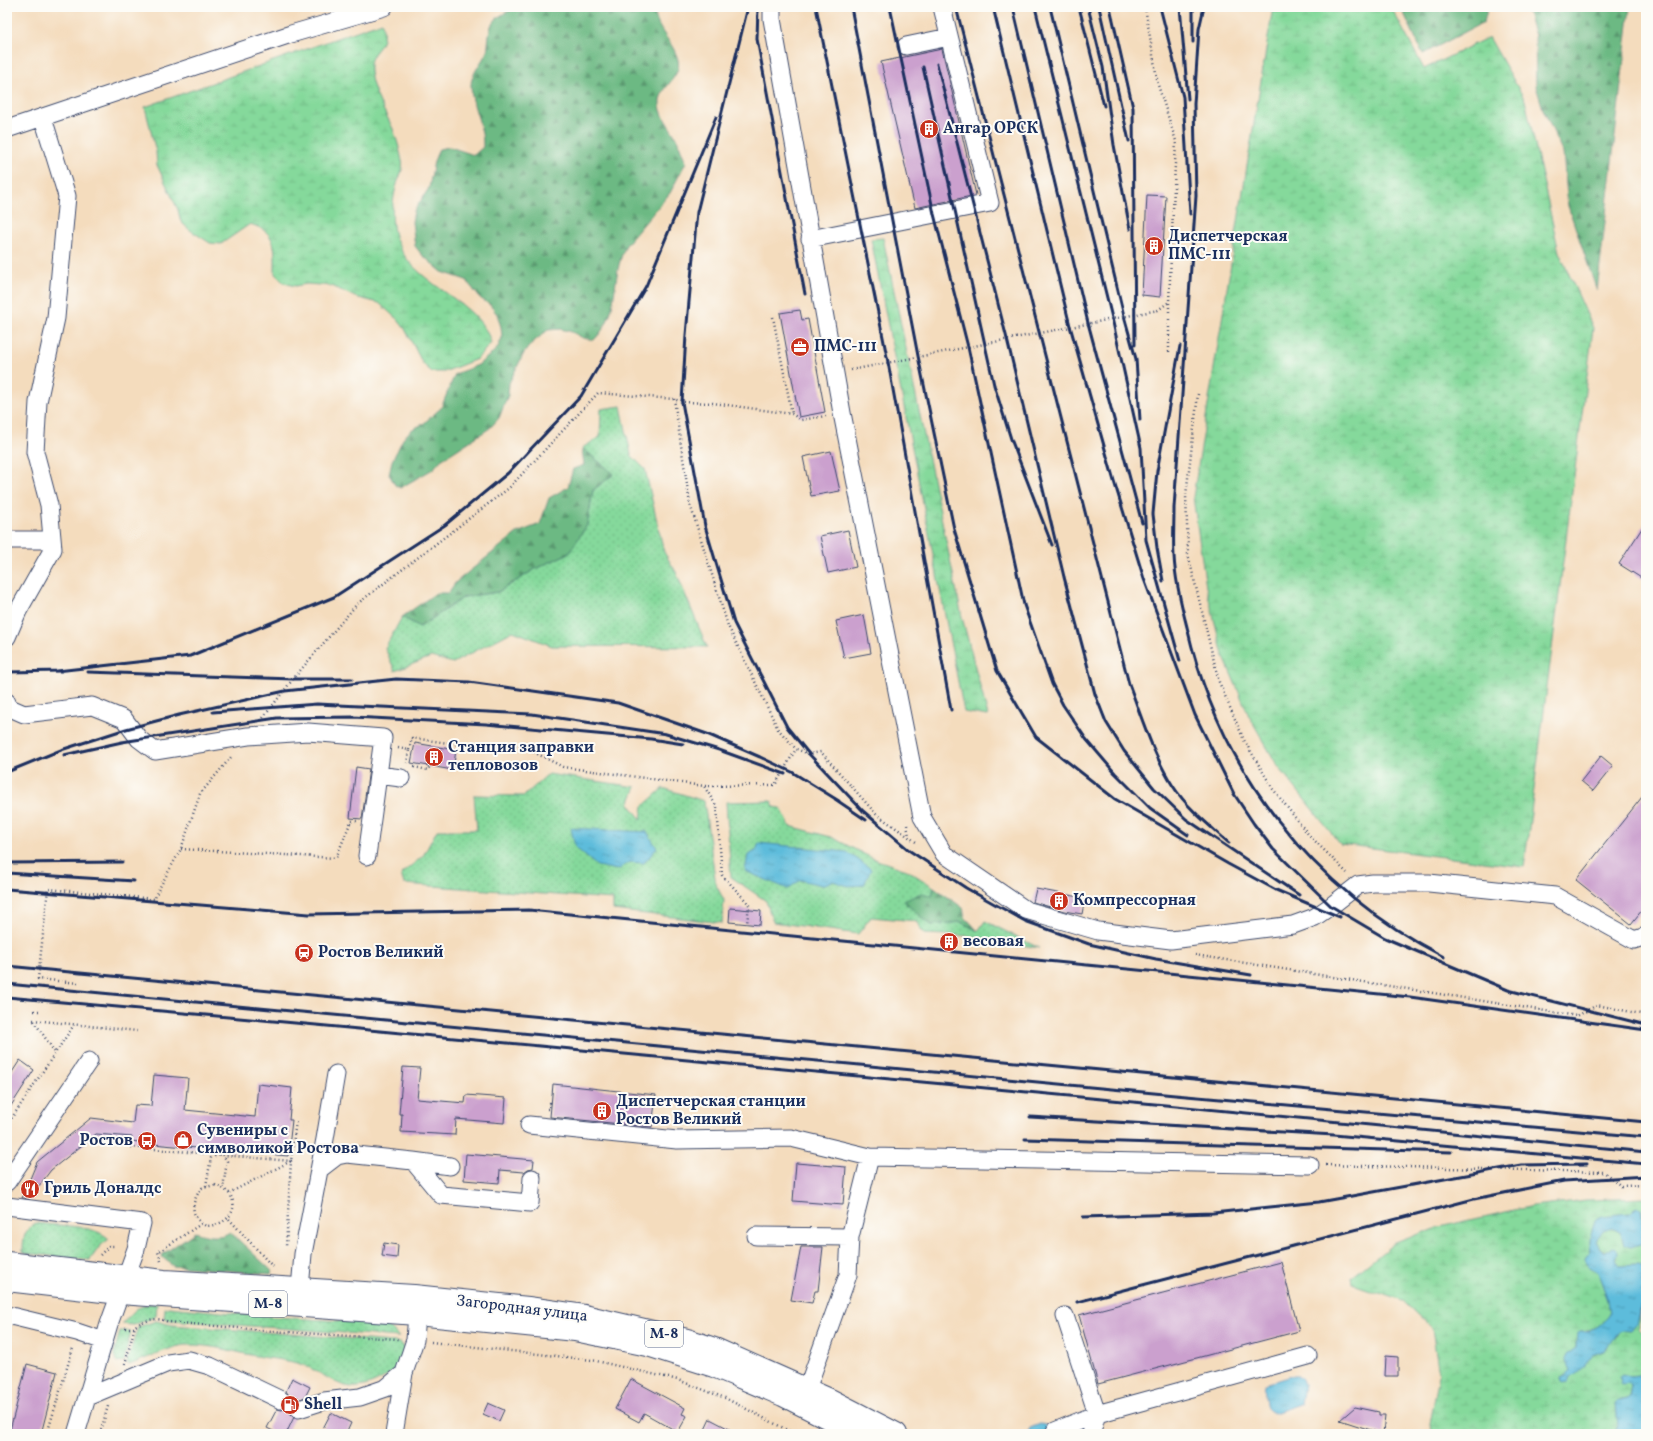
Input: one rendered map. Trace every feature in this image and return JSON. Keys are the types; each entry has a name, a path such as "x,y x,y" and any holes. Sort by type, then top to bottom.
{"highway":[{"name":"М-8","path":"7,1264 122,1285"},
{"name":"М-8","path":"7,1280 122,1285"},
{"name":"Загородная улица","path":"122,1285 301,1281 584,1316 634,1326 695,1342 807,1389 896,1434"},
{"name":"Загородная улица","path":"122,1285 575,1330 648,1345 714,1366 783,1395 860,1434"}],"street":[{"path":"7,130 291,34 384,7"},
{"path":"772,7 774,27 810,239 922,817 944,854 1026,910 1098,931 1171,940 1293,925 1315,916 1331,906 1358,885 1373,883 1429,884 1555,896 1634,940 1646,936"},
{"path":"810,239 990,203 942,7"},
{"path":"906,46 949,37"},
{"path":"7,637 18,610 52,549 49,505 35,452 38,402 56,318 66,196 43,118"},
{"path":"7,540 52,540"},
{"path":"7,702 8,707 24,714 92,706 124,719 139,739 155,751 248,736 308,732 383,738 367,856"},
{"path":"378,775 401,778"},
{"path":"7,1182 89,1061"},
{"path":"301,1281 303,1254 320,1169 336,1074"},
{"path":"529,1125 677,1140 791,1138 870,1157 1310,1165"},
{"path":"320,1169 337,1156 347,1154 450,1166"},
{"path":"807,1389 848,1275 850,1237 870,1157"},
{"path":"412,1161 441,1195 530,1203 532,1178"},
{"path":"7,1206 142,1223 136,1249 122,1285 76,1434"},
{"path":"756,1236 850,1237"},
{"path":"394,1434 404,1373 415,1340 417,1314"},
{"path":"7,1315 77,1332 104,1341"},
{"path":"1065,1316 1097,1414 1091,1434"},
{"path":"1055,1431 1097,1414 1308,1356"},
{"path":"87,1397 168,1363 189,1360 210,1366 281,1400"},
{"path":"299,1409 324,1401 360,1397 380,1391 404,1373"}],"path":[{"path":"1145,7 1158,85 1176,141 1169,302 1169,352"},
{"path":"835,373 1158,310 1169,302"},
{"path":"773,317 792,414"},
{"path":"78,983 38,979 48,890 155,899 156,894 181,849 200,794 293,679 357,604 508,488 598,393 674,399 682,402 713,403 792,414 801,420 821,417"},
{"path":"1198,394 1186,495 1188,554 1219,682 1244,740 1273,789 1308,834 1358,885"},
{"path":"674,399 690,504 728,626 778,729 796,749 809,754 821,752 876,814 920,844"},
{"path":"409,750 412,738 456,744 522,746 563,767 704,786 775,785 796,749"},
{"path":"704,786 717,807 722,875 749,904 747,924"},
{"path":"181,849 336,858 351,821"},
{"path":"1188,954 1577,1016 1597,1005 1646,1015"},
{"path":"34,1010 40,1011"},
{"path":"56,1054 33,1020 137,1031"},
{"path":"7,1125 74,1025"},
{"path":"544,1109 549,1109 550,1103 551,1104"},
{"path":"286,1248 291,1161 296,1120"},
{"path":"131,1147 291,1161"},
{"path":"217,1150 217,1155"},
{"path":"223,1150 223,1155 227,1161 223,1188"},
{"path":"206,1186 211,1158 217,1155"},
{"path":"229,1193 291,1161"},
{"path":"1310,1165 1604,1172 1622,1186 1646,1185"},
{"path":"206,1186 223,1188 229,1193 233,1201 233,1208 229,1219 224,1223 206,1226 201,1224 194,1214 193,1203 195,1197 202,1188 206,1186"},
{"path":"229,1219 274,1268 301,1281"},
{"path":"162,1264 158,1252 201,1224"},
{"path":"98,1257 109,1246 114,1246"},
{"path":"121,1328 135,1328"},
{"path":"47,1434 77,1332"}],"green space":[{"path":"519,7 655,7 655,14 660,28 672,46 678,60 675,76 660,100 661,110 677,139 686,162 670,193 626,245 618,271 612,307 603,329 594,340 583,338 572,332 561,329 548,330 531,344 524,353 509,383 508,395 499,418 490,428 441,460 433,469 400,488 395,485 389,474 392,461 403,439 411,430 423,424 441,408 455,374 478,365 497,349 502,338 501,327 497,314 490,305 480,298 466,280 442,272 422,255 415,246 412,222 414,211 429,188 434,161 439,149 450,147 474,155 483,147 482,131 473,103 471,82 487,51 489,32 493,22 503,14"},
{"path":"1273,7 1391,7 1424,69 1489,37 1525,100 1559,252 1593,328 1524,867 1340,844 1277,765 1249,716 1223,655 1206,587 1193,497"},
{"path":"1401,7 1488,7 1484,22 1423,54"},
{"path":"1523,7 1630,7 1597,291 1568,206 1563,153 1543,109 1536,86 1535,36 1528,13"},
{"path":"382,22 383,40 371,59 370,72 374,89 390,122 402,161 402,170 395,191 392,216 396,239 408,260 420,273 463,305 475,316 485,329 491,343 477,359 444,372 432,372 423,364 405,329 398,320 379,303 355,297 332,286 307,284 295,286 284,283 275,274 273,243 266,232 259,227 250,224 221,244 210,243 190,230 181,222 178,210 157,165 156,152 145,107"},
{"path":"883,238 962,617 988,716 964,712 871,239"},
{"path":"621,406 631,455 645,469 664,552 676,572 707,647 552,646 513,631 453,663 431,657 395,671 385,648 402,617 420,627 464,597 498,592 537,568 569,553 587,525 593,490 614,474 582,448 600,437 601,409"},
{"path":"582,448 614,474 593,490 587,525 569,553 537,568 498,592 464,597 420,627 402,617 436,593 448,593 456,582 517,533 540,524 549,498 568,487 573,469 584,465"},
{"path":"548,774 636,787 629,804 641,819 643,806 663,788 704,801 716,885 724,900 722,923 613,910 613,899 404,884 401,874 423,856 437,830 477,830 474,795 524,796"},
{"path":"772,801 774,807 781,808 790,826 831,837 874,859 907,870 934,887 930,925 961,922 978,931 985,921 1039,948 969,936 924,934 916,921 871,917 858,934 773,922 766,901 731,877 726,802"},
{"path":"934,887 963,908 965,917 978,931 961,922 930,925 903,901 922,893 932,896"},
{"path":"1646,1198 1646,1222 1642,1217 1642,1210 1637,1206 1630,1213 1601,1216 1595,1221 1590,1240 1591,1252 1585,1259 1588,1266 1598,1273 1608,1300 1610,1313 1595,1329 1586,1331 1582,1330 1577,1340 1577,1347 1567,1354 1565,1359 1569,1365 1570,1371 1561,1379 1563,1383 1568,1383 1570,1377 1580,1370 1592,1355 1604,1351 1607,1348 1608,1343 1622,1329 1630,1330 1635,1324 1646,1299 1639,1315 1639,1330 1646,1336 1646,1374 1619,1377 1623,1385 1629,1384 1631,1387 1629,1398 1616,1402 1618,1426 1614,1432 1615,1434 1431,1434 1430,1424 1439,1375 1432,1328 1405,1302 1353,1284 1352,1277 1393,1244 1435,1228 1532,1206 1586,1200"},
{"path":"36,1223 85,1228 102,1234 109,1239 100,1246 90,1260 25,1253 23,1251 23,1242 25,1235 29,1228"},
{"path":"1613,1228 1621,1233 1624,1245 1631,1247 1646,1242 1646,1270 1639,1264 1619,1265 1615,1260 1617,1253 1611,1250 1607,1252 1601,1248 1597,1241 1599,1236 1603,1232"},
{"path":"195,1232 208,1236 222,1236 230,1232 272,1271 271,1274 173,1266 162,1257 163,1254"},
{"path":"148,1304 157,1304 156,1316 133,1325 122,1324 136,1309"},
{"path":"169,1307 262,1316 386,1324 399,1337 170,1320 164,1318 165,1308"},
{"path":"156,1321 172,1325 394,1342 401,1343 404,1349 399,1364 391,1373 368,1385 357,1387 339,1384 300,1364 224,1349 195,1345 186,1345 166,1350 129,1365 127,1362 138,1327"},
{"path":"120,1331 131,1331 124,1361 117,1363 115,1360 115,1352"}],"water":[{"path":"571,828 647,832 657,848 644,863 629,862 618,870 597,866 575,847"},
{"path":"759,843 847,852 871,869 864,885 848,886 833,881 822,885 800,880 788,889 745,871 748,855 756,851"},
{"path":"1637,1206 1641,1208 1642,1217 1646,1222 1646,1242 1631,1247 1624,1245 1621,1233 1613,1228 1604,1231 1597,1241 1605,1252 1613,1249 1616,1250 1617,1253 1615,1260 1619,1265 1639,1264 1646,1270 1646,1275 1642,1283 1646,1286 1646,1299 1639,1311 1636,1325 1631,1330 1621,1330 1618,1332 1605,1350 1592,1355 1580,1370 1571,1377 1569,1382 1564,1384 1562,1383 1561,1378 1566,1376 1570,1369 1565,1359 1567,1354 1577,1347 1578,1332 1587,1332 1597,1328 1610,1313 1608,1300 1598,1273 1588,1266 1585,1259 1591,1252 1591,1234 1595,1221 1601,1216 1630,1213"},
{"path":"1622,1374 1632,1376 1646,1374 1646,1434 1615,1433 1618,1426 1616,1402 1629,1398 1631,1387 1629,1384 1620,1384 1621,1380 1619,1377"},
{"path":"1298,1375 1302,1379 1304,1385 1301,1404 1274,1413 1267,1408 1266,1405 1265,1384"},
{"path":"1040,1424 1046,1425 1051,1430 1052,1434 1027,1434 1030,1428"}],"building":[{"name":"Ангар ОРСК","path":"942,49 976,195 915,208 881,62"},
{"name":"Диспетчерская ПМС-111","path":"1147,195 1166,196 1160,297 1142,295"},
{"name":"ПМС-111","path":"800,310 802,320 808,319 825,412 799,417 780,313"},
{"path":"831,451 840,491 811,496 803,457"},
{"path":"1646,522 1646,581 1619,564"},
{"path":"848,530 856,567 828,573 820,536"},
{"path":"864,615 871,653 844,658 836,621"},
{"name":"Станция заправки тепловозов","path":"415,743 456,750 453,770 411,763"},
{"path":"1601,756 1613,766 1593,791 1581,781"},
{"path":"356,767 369,769 362,819 350,818"},
{"path":"1646,792 1646,905 1631,924 1576,880"},
{"name":"Компрессорная","path":"1036,889 1085,898 1082,914 1064,911 1033,902"},
{"path":"730,908 761,911 760,925 729,922"},
{"path":"20,1060 34,1070 7,1112 7,1080"},
{"path":"403,1067 420,1068 417,1099 465,1103 466,1095 506,1098 504,1123 456,1119 455,1135 401,1132 402,1114 399,1114"},
{"path":"154,1075 188,1078 185,1110 255,1117 258,1084 292,1088 289,1120 292,1120 288,1156 163,1145 131,1141 132,1137 96,1134 51,1170 29,1199 22,1198 37,1162 91,1118 133,1123 135,1105 151,1106"},
{"name":"Диспетчерская станции Ростов Великий","path":"553,1084 656,1095 652,1127 550,1117"},
{"path":"466,1154 534,1160 533,1168 524,1172 500,1170 499,1183 464,1180"},
{"path":"796,1163 846,1167 843,1205 793,1201"},
{"path":"384,1243 398,1245 397,1258 382,1256"},
{"path":"801,1247 823,1247 818,1291 815,1291 812,1303 791,1300"},
{"path":"1281,1262 1299,1331 1098,1384 1079,1315"},
{"path":"1386,1356 1398,1357 1398,1376 1385,1376"},
{"path":"27,1364 57,1372 41,1434 9,1434"},
{"name":"Shell","path":"292,1378 310,1387 305,1397 291,1403 289,1412 294,1417 286,1434 279,1434 267,1428 277,1409 282,1410 290,1405 291,1399 286,1391"},
{"path":"631,1379 685,1408 682,1414 687,1416 678,1432 644,1413 639,1422 615,1409"},
{"path":"488,1403 504,1410 499,1421 483,1414"},
{"path":"1355,1407 1379,1412 1379,1415 1385,1415 1383,1434 1340,1420"},
{"path":"331,1413 351,1423 346,1434 320,1434"},
{"path":"710,1419 739,1434 703,1434"}],"railway":[{"path":"748,7 697,212 686,335 682,402 705,526 734,623 787,727 809,754 863,811 910,851 966,888 1025,921 1089,944 1156,959 1251,975"},
{"path":"758,7 757,39 805,294"},
{"path":"816,7 888,362 951,710"},
{"path":"851,7 918,356 954,529 997,671 1036,737 1115,799 1276,890 1340,917"},
{"path":"890,7 934,214 968,347 1024,605 1052,684 1063,705 1086,739 1115,773 1150,808 1188,835"},
{"path":"956,7 1129,684 1154,749 1173,786 1185,802 1229,843"},
{"path":"993,7 1070,326 1114,481 1144,579 1195,715 1234,794 1273,849 1331,906 1385,938 1508,990 1646,1025"},
{"path":"1013,7 1088,323 1142,523"},
{"path":"1035,7 1112,318 1141,448 1146,540 1180,661"},
{"path":"1050,7 1124,316 1136,359 1140,420"},
{"path":"1079,7 1104,106"},
{"path":"1088,7 1103,67 1114,145 1130,229"},
{"path":"1099,7 1129,141"},
{"path":"1110,7 1133,108 1135,345"},
{"path":"1160,7 1183,97 1190,214"},
{"path":"1180,7 1188,99"},
{"path":"1193,7 1193,42"},
{"path":"1204,7 1199,29 1194,104 1196,196 1174,508 1175,565 1185,618 1202,680 1223,730 1248,777 1278,821 1313,861 1353,897 1396,929 1444,957"},
{"path":"937,64 1007,339 1064,577 1095,694 1106,722 1124,751 1154,788 1186,819 1299,895"},
{"path":"923,67 994,385 1011,439 1052,545"},
{"path":"57,671 190,656 334,597 445,525 508,473 581,396 646,286 716,117"},
{"path":"1163,581 1153,514 1157,471 1180,346"},
{"path":"7,672 62,671"},
{"path":"88,672 293,679 352,679"},
{"path":"7,772 61,750 126,729 179,715 285,691 396,679 469,682 618,703 707,734 760,757 792,772 839,801"},
{"path":"213,712 317,704 532,714 666,734 719,750 785,774"},
{"path":"64,755 122,742 277,718 353,717 486,724 651,739 683,744"},
{"path":"835,799 866,820"},
{"path":"7,863 122,862"},
{"path":"7,873 134,881"},
{"path":"7,889 309,914 529,910 1410,997 1646,1030"},
{"path":"7,966 1646,1122"},
{"path":"7,984 1175,1095 1646,1137"},
{"path":"7,997 1176,1106 1646,1152"},
{"path":"1030,1117 1334,1135 1646,1164"},
{"path":"1025,1139 1451,1152"},
{"path":"1083,1217 1213,1213 1319,1202 1521,1165 1587,1164"},
{"path":"1077,1302 1474,1199 1564,1181 1646,1176"}],"place":[{"name":"Ангар ОРСК","path":"929,129"},
{"name":"Диспетчерская ПМС-111","path":"1154,246"},
{"name":"ПМС-111","path":"800,347"},
{"name":"Станция заправки тепловозов","path":"434,757"},
{"name":"Компрессорная","path":"1059,901"},
{"name":"весовая","path":"949,942"},
{"name":"Ростов Великий","path":"304,953"},
{"name":"Диспетчерская станции Ростов Великий","path":"602,1111"},
{"name":"Сувениры с символикой Ростова","path":"183,1140"},
{"name":"Ростов","path":"147,1141"},
{"name":"Гриль Доналдс","path":"30,1189"},
{"name":"Shell","path":"290,1405"}]}
